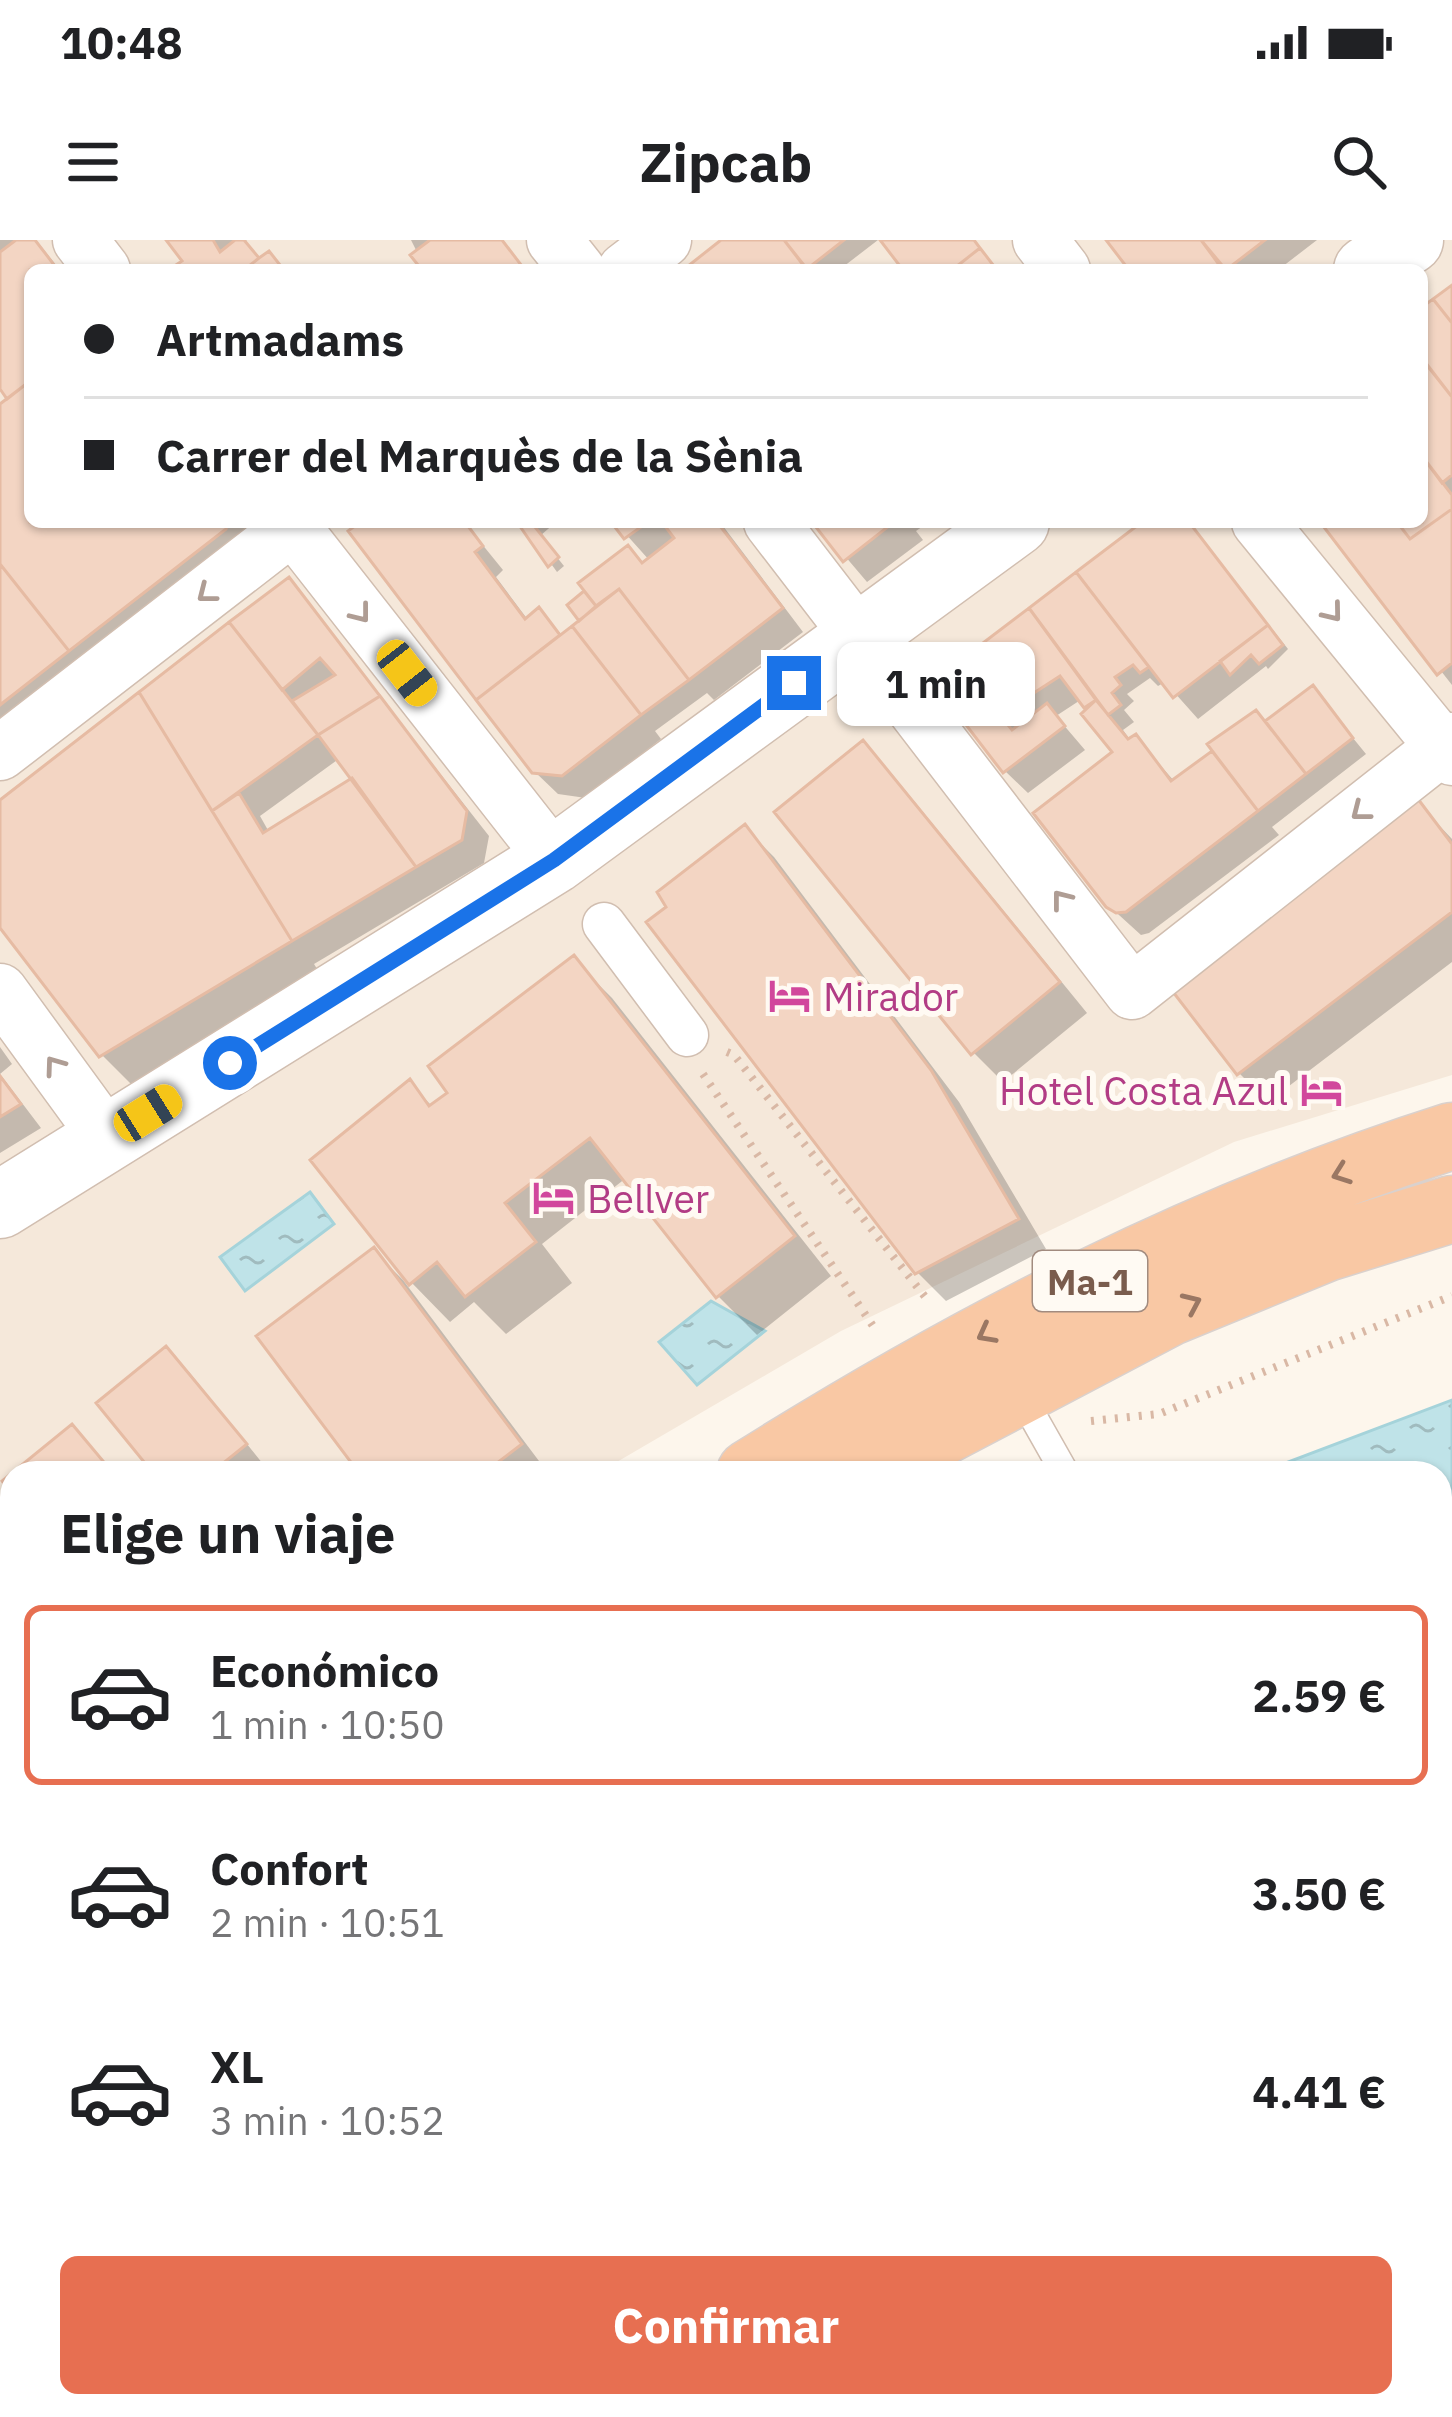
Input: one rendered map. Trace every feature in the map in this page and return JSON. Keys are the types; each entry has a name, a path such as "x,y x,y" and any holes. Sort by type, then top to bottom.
{"highway":[{"name":"Ma-1","path":"770,1461 956,1350 1068,1292 1295,1192 1452,1136"},
{"name":"Ma-1","path":"897,1461 1030,1412 1119,1336 1326,1248 1452,1209"}],"street":[{"path":"80,240 98,264"},
{"path":"554,240 573,264"},
{"path":"634,264 664,240"},
{"path":"1040,240 1058,264"},
{"path":"1376,264 1410,240"},
{"path":"0,753 288,528"},
{"path":"296,528 554,860"},
{"path":"776,528 1132,992 1449,748 1264,528"},
{"path":"0,1205 554,860 1008,528"},
{"path":"604,924 687,1035"},
{"path":"0,992 108,1138"}],"lane":[{"path":"1030,1412 1058,1461"}],"path":[{"path":"687,1035 734,1054 926,1298"},
{"path":"687,1035 704,1076 874,1326"},
{"path":"1030,1412 1079,1422 1159,1414 1452,1296"}],"shaded area":[{"path":"0,240 1452,240 1452,1075 1234,1142 841,1331 619,1461 0,1461"}],"water":[{"path":"310,1192 334,1224 245,1291 220,1257"},
{"path":"711,1301 765,1331 697,1385 659,1342"},
{"path":"1452,1400 1452,1461 1291,1461"}],"building":[{"path":"16,240 35,240 53,264 24,264 24,386 7,399 0,389 0,252"},
{"path":"166,240 213,240 220,252 235,240 244,240 259,258 252,264 178,264 182,261"},
{"path":"430,240 502,240 520,264 417,264 410,255"},
{"path":"721,240 784,240 802,264 691,264"},
{"path":"784,240 844,240 813,264 803,264"},
{"path":"880,240 974,240 980,248 960,264 898,264"},
{"path":"1106,240 1201,240 1219,264 1124,264"},
{"path":"1201,240 1265,240 1234,264 1221,264"},
{"path":"980,248 992,264 960,264"},
{"path":"269,251 279,264 252,264"},
{"path":"1452,285 1452,323 1433,299"},
{"path":"1433,299 1452,323 1452,397 1428,367 1428,303"},
{"path":"1428,366 1452,397 1452,475 1442,483 1428,464"},
{"path":"24,386 24,528 226,529 69,651 0,564 0,404"},
{"path":"1428,464 1452,495 1452,509 1428,526"},
{"path":"1452,509 1452,663 1437,675 1325,528 1402,528 1410,539"},
{"path":"470,528 483,546 475,552 525,619 539,607 560,635 476,700 348,531"},
{"path":"521,528 536,528 559,557 548,567"},
{"path":"616,528 640,528 624,539"},
{"path":"666,528 722,528 783,608 689,680 619,589 596,606 578,583 628,545 642,563 674,538"},
{"path":"817,528 886,528 843,562"},
{"path":"1134,528 1194,528 1268,625 1173,698 1076,572"},
{"path":"1402,528 1425,528 1410,539"},
{"path":"0,564 69,651 0,705"},
{"path":"1076,572 1149,667 1140,673 1133,665 1115,677 1121,685 1112,693 1121,705 1108,715 1029,608"},
{"path":"289,577 380,696 318,735 292,701 335,675 320,658 282,690 229,622"},
{"path":"619,589 689,680 641,715 572,626"},
{"path":"584,591 596,606 579,621 567,605"},
{"path":"1029,608 1096,700 1084,708 1060,676 1000,715 1012,730 1047,703 1065,726 1003,773 940,691 942,674"},
{"path":"229,622 318,735 212,811 139,692"},
{"path":"1268,625 1283,645 1259,664 1251,655 1230,675 1220,661"},
{"path":"572,626 641,715 562,776 532,773 476,700"},
{"path":"1313,685 1353,738 1306,774 1265,721"},
{"path":"139,692 292,941 99,1057 0,928 0,800"},
{"path":"380,696 467,811 462,840 416,867 318,735"},
{"path":"1096,700 1128,739 1136,734 1171,781 1212,751 1258,811 1126,912 1106,907 1033,813 1112,752 1081,714"},
{"path":"1256,710 1306,774 1258,811 1207,744"},
{"path":"863,740 1060,982 971,1055 774,812"},
{"path":"352,778 416,867 292,941 212,811 239,793 263,833"},
{"path":"1418,799 1452,844 1452,912 1237,1075 1170,988"},
{"name":"Mirador","path":"745,824 931,1070 1019,1219 915,1274 646,922 666,907 657,892"},
{"path":"574,955 795,1236 716,1298 590,1138 505,1203 536,1242 465,1297 437,1262 409,1285 310,1160 410,1079 429,1106 447,1093 428,1066"},
{"path":"0,1076 21,1104 0,1117"},
{"path":"374,1247 522,1444 500,1461 350,1461 256,1336"},
{"path":"166,1346 247,1444 226,1461 143,1461 96,1403"},
{"path":"72,1424 103,1461 27,1461"}],"place":[{"name":"Mirador","path":"789,996"},
{"name":"Hotel Costa Azul","path":"1322,1090"},
{"name":"Bellver","path":"553,1198"}],"route":[{"path":"230,1063 554,860 794,683"}]}
